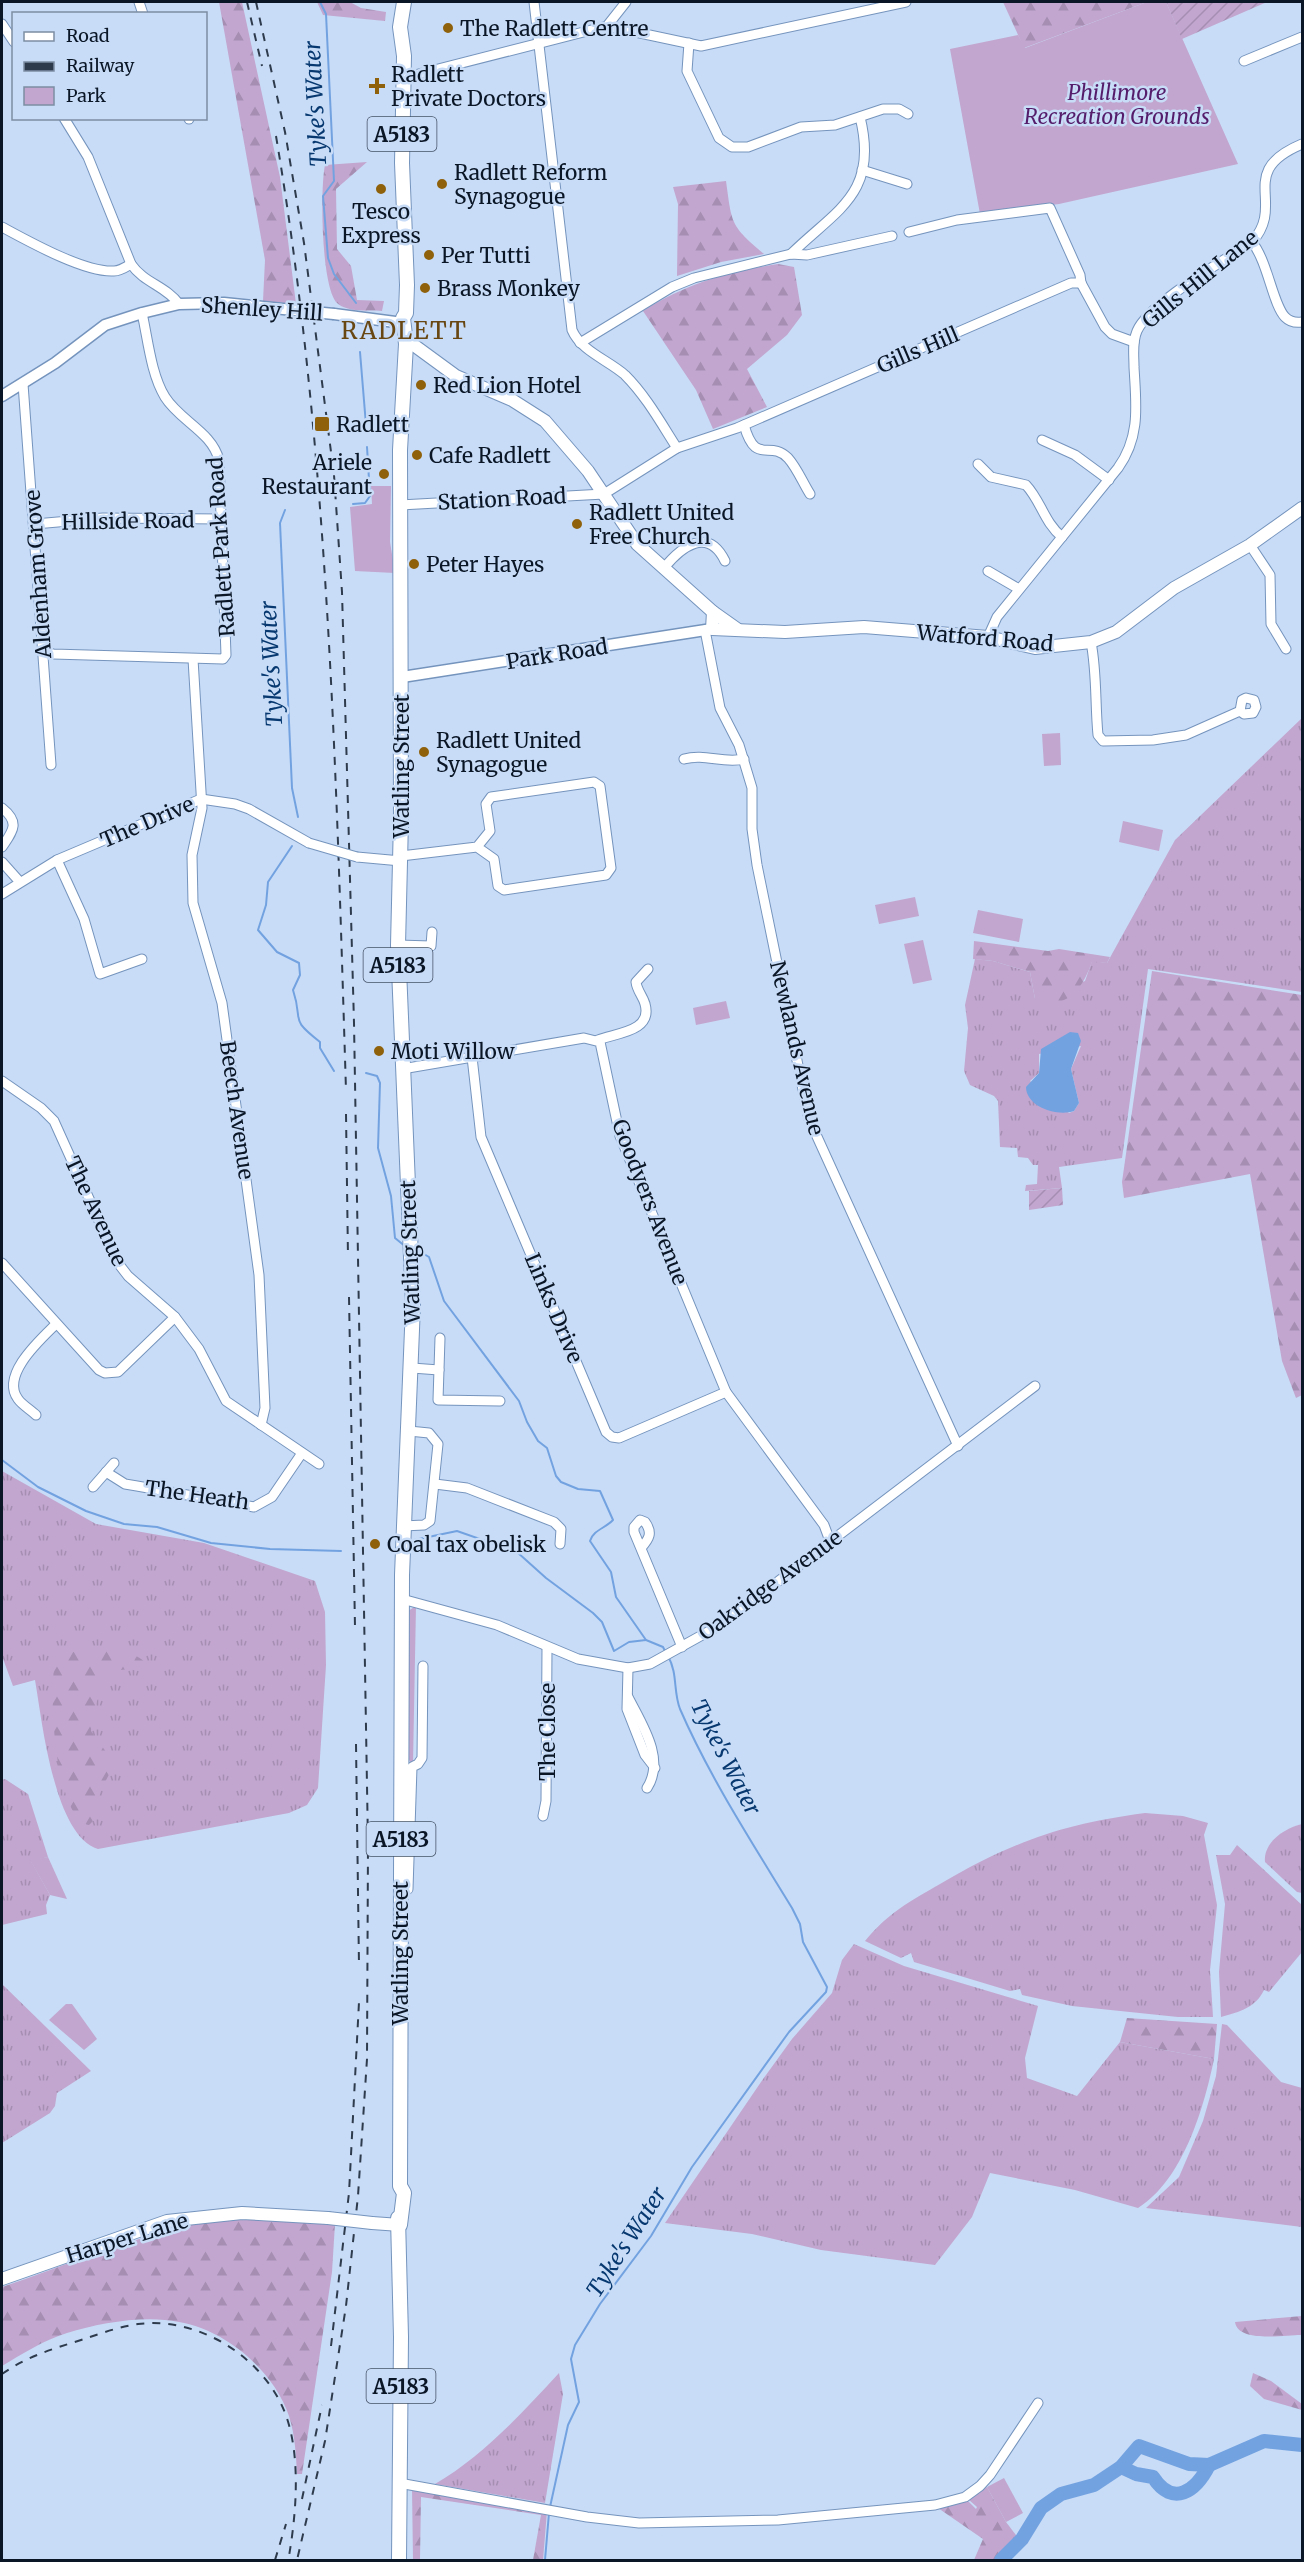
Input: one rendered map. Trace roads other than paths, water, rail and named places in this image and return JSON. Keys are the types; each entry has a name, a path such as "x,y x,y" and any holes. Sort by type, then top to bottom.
{"main road":[{"name":"Watling Street","path":"400,2224 404,2197 400,2186 400,1888 408,1766 402,1599 403,1526 412,1368 412,1260 398,945 402,677 400,450 406,344 403,321 399,311 405,268 402,163 404,78 400,27 404,2"},
{"path":"406,344 415,346 465,381 512,400 545,421 604,494 637,544 713,612 736,629"},
{"name":"Watford Road","path":"709,630 786,632 864,627 988,637 1035,648 1091,642 1116,632 1174,588 1250,545 1302,508"},
{"path":"709,630 713,612"},
{"name":"Harper Lane","path":"2,2279 167,2222 242,2213 400,2224"},
{"name":"A5183","path":"399,2560 400,2224"}],"street":[{"path":"534,2 572,330 580,343 625,376 644,398 677,448"},
{"path":"607,26 626,2"},
{"path":"404,78 607,26 707,45 906,2"},
{"path":"2,24 12,39"},
{"path":"1244,61 1302,37"},
{"path":"689,43 687,71 719,138 732,147 748,147 801,127 835,124 883,109 899,108 908,114"},
{"path":"791,254 839,213 856,190 862,170 866,139 860,117"},
{"path":"65,120 88,157 131,264 138,275 169,293 179,304"},
{"name":"Gills Hill Lane","path":"988,637 997,617 1126,458 1135,435 1134,342 1142,323 1163,304 1259,235 1265,218 1264,186 1269,168 1280,154 1302,144"},
{"path":"862,170 907,184"},
{"path":"909,232 957,219 1050,208 1080,274 1081,283 1105,327 1112,334 1134,342"},
{"path":"2,228 69,260 104,270 115,272 131,264"},
{"path":"580,343 672,287 694,278 791,254 807,255 892,236"},
{"path":"1252,242 1263,258 1282,313 1290,321 1302,322"},
{"name":"Gills Hill","path":"604,494 677,448 744,425 1071,283 1081,283"},
{"name":"Shenley Hill","path":"2,396 55,363 105,325 179,304 224,303 403,321"},
{"name":"Radlett Park Road","path":"142,313 158,383 165,396 174,409 216,450 222,519 228,649 223,659 193,659"},
{"name":"Aldenham Grove","path":"23,384 51,765"},
{"path":"744,425 748,440 753,447 778,452 787,458 810,494"},
{"path":"1042,440 1075,455 1109,480"},
{"path":"978,464 991,477 1026,485 1036,498 1047,523 1062,537"},
{"name":"Station Road","path":"400,505 604,494"},
{"name":"Hillside Road","path":"35,524 103,518 222,519"},
{"path":"664,568 680,549 698,542 710,545 721,552 725,561"},
{"path":"1250,545 1270,575 1271,624 1286,649"},
{"path":"988,571 1019,589"},
{"name":"Park Road","path":"402,677 709,630"},
{"name":"Newlands Avenue","path":"709,630 720,708 744,759 753,792 752,829 765,910 809,1119 958,1446"},
{"path":"1091,642 1096,669 1093,688 1098,735 1103,741 1153,740 1186,735 1240,711"},
{"path":"44,651 53,654 193,659"},
{"name":"Beech Avenue","path":"193,659 201,799 192,855 192,895 202,939 222,1004 260,1275 265,1408 261,1425"},
{"path":"684,759 704,756 725,761 744,759"},
{"path":"594,782 600,786 611,868 606,875 504,890 498,886 494,859 477,847 490,831 486,804 491,797 594,782"},
{"name":"The Drive","path":"2,894 57,860 201,799 235,804 249,809 309,843 357,857 401,859 477,847"},
{"path":"2,808 8,813 12,835 2,847"},
{"path":"57,860 84,919 100,974 142,959"},
{"path":"2,862 20,881"},
{"path":"398,945 431,946 432,932"},
{"path":"402,1069 584,1038 598,1040 633,1030 640,1024 646,1012 645,1003 636,982 648,969"},
{"name":"Goodyers Avenue","path":"598,1040 602,1045 620,1136 726,1392 824,1525 830,1541"},
{"name":"Links Drive","path":"472,1057 482,1137 606,1432 612,1437 620,1438 726,1392"},
{"name":"The Avenue","path":"2,1081 41,1108 54,1121 118,1263 139,1288 175,1317 199,1349 226,1401 319,1464"},
{"path":"2,1263 99,1370 111,1374 118,1372 175,1317"},
{"path":"36,1415 17,1399 13,1384 23,1359 56,1323"},
{"path":"440,1338 438,1400 500,1401"},
{"path":"412,1368 439,1370"},
{"name":"Oakridge Avenue","path":"402,1599 497,1625 547,1648 578,1659 628,1668 650,1664 722,1624 1035,1386"},
{"path":"403,1526 424,1525 430,1521 435,1484 436,1440 429,1433 409,1431"},
{"name":"The Heath","path":"106,1472 125,1484 254,1507 272,1497 302,1453"},
{"path":"93,1487 114,1463"},
{"path":"435,1484 467,1488 554,1522 561,1529 560,1544"},
{"name":"Goodyers Avenue","path":"824,1525 839,1534"},
{"path":"641,1548 682,1647"},
{"name":"The Close","path":"543,1816 546,1801 547,1648"},
{"path":"408,1766 418,1764 422,1758 423,1666"},
{"path":"628,1668 628,1697 654,1755 655,1768 647,1788"},
{"path":"399,2483 639,2523 778,2520 936,2505 965,2497 980,2486 990,2475 1001,2455 1038,2403"}],"water":[{"path":"1070,1032 1078,1033 1081,1041 1071,1069 1079,1103 1074,1111 1060,1113 1037,1105 1027,1094 1026,1087 1039,1073 1041,1049"}],"waterway":[{"name":"Tyke's Water","path":"320,2 326,14 334,181 323,196 328,258 334,274 356,303"},
{"name":"Tyke's Water","path":"360,352 366,425"},
{"name":"Tyke's Water","path":"353,504 365,503 370,496 367,447"},
{"name":"Tyke's Water","path":"285,510 280,523 292,788 298,817"},
{"name":"Tyke's Water","path":"292,846 268,882 266,905 258,930 277,952 299,963 300,975 293,990 300,1023 320,1042 320,1048 334,1071"},
{"name":"Tyke's Water","path":"366,1073 377,1076 380,1083 378,1148 391,1196 395,1238 406,1247"},
{"name":"Tyke's Water","path":"417,1250 429,1257 444,1301 519,1401 538,1441 547,1448 556,1476 561,1482 578,1489 600,1491 613,1520 594,1534 590,1541 611,1572 616,1597 646,1640 663,1647 665,1651"},
{"path":"2,1460 38,1487 86,1511 124,1524 157,1527 211,1543 270,1549 341,1551"},
{"path":"414,1540 457,1531 517,1552 602,1622 614,1651 629,1642 646,1640"},
{"name":"Tyke's Water","path":"550,2507 568,2425 579,2402 571,2359 575,2345 600,2304 651,2236 692,2167 789,2032 826,1992 827,1987 803,1942 800,1924 792,1908 733,1810 692,1735 680,1709 673,1669 668,1656"},
{"path":"1001,2560 1022,2539 1041,2508 1061,2494 1094,2485 1121,2467 1139,2446 1189,2464 1209,2465 1264,2441 1302,2445"},
{"path":"1121,2467 1136,2474 1153,2477 1168,2492 1176,2494 1184,2492 1198,2482 1209,2465"},
{"path":"545,2560 549,2513"}],"railway":[{"path":"247,2 262,66"},
{"path":"256,2 285,132 304,243 334,475 342,592 354,1023 368,1844 367,2059 358,2196 346,2306 325,2441 297,2560"},
{"path":"276,136 294,254 319,492 333,731 346,1090"},
{"path":"346,1114 348,1258"},
{"path":"349,1297 355,1627"},
{"path":"356,1744 359,1966"},
{"path":"331,2346 349,2193 359,2002"},
{"path":"2,2374 50,2350 138,2324 162,2323 186,2328 209,2336 231,2348 251,2363 267,2382 280,2402 289,2425 296,2473 294,2524 289,2556"},
{"path":"302,2499 322,2405"},
{"path":"275,2560 286,2524"}],"place":[{"name":"The Radlett Centre","path":"448,28"},
{"name":"Radlett Private Doctors","path":"377,86"},
{"name":"Radlett Reform Synagogue","path":"442,184"},
{"name":"Tesco Express","path":"381,189"},
{"name":"Per Tutti","path":"429,255"},
{"name":"Brass Monkey","path":"425,288"},
{"name":"Red Lion Hotel","path":"421,385"},
{"name":"Radlett","path":"322,424"},
{"name":"Cafe Radlett","path":"417,455"},
{"name":"Ariele Restaurant","path":"384,474"},
{"name":"Radlett United Free Church","path":"577,524"},
{"name":"Peter Hayes","path":"414,564"},
{"name":"Radlett United Synagogue","path":"424,752"},
{"name":"Moti Willow","path":"379,1051"},
{"name":"Coal tax obelisk","path":"375,1544"}],"district":[{"name":"RADLETT","path":"404,330"}],"park label":[{"name":"Phillimore Recreation Grounds","path":"1117,104"}]}
